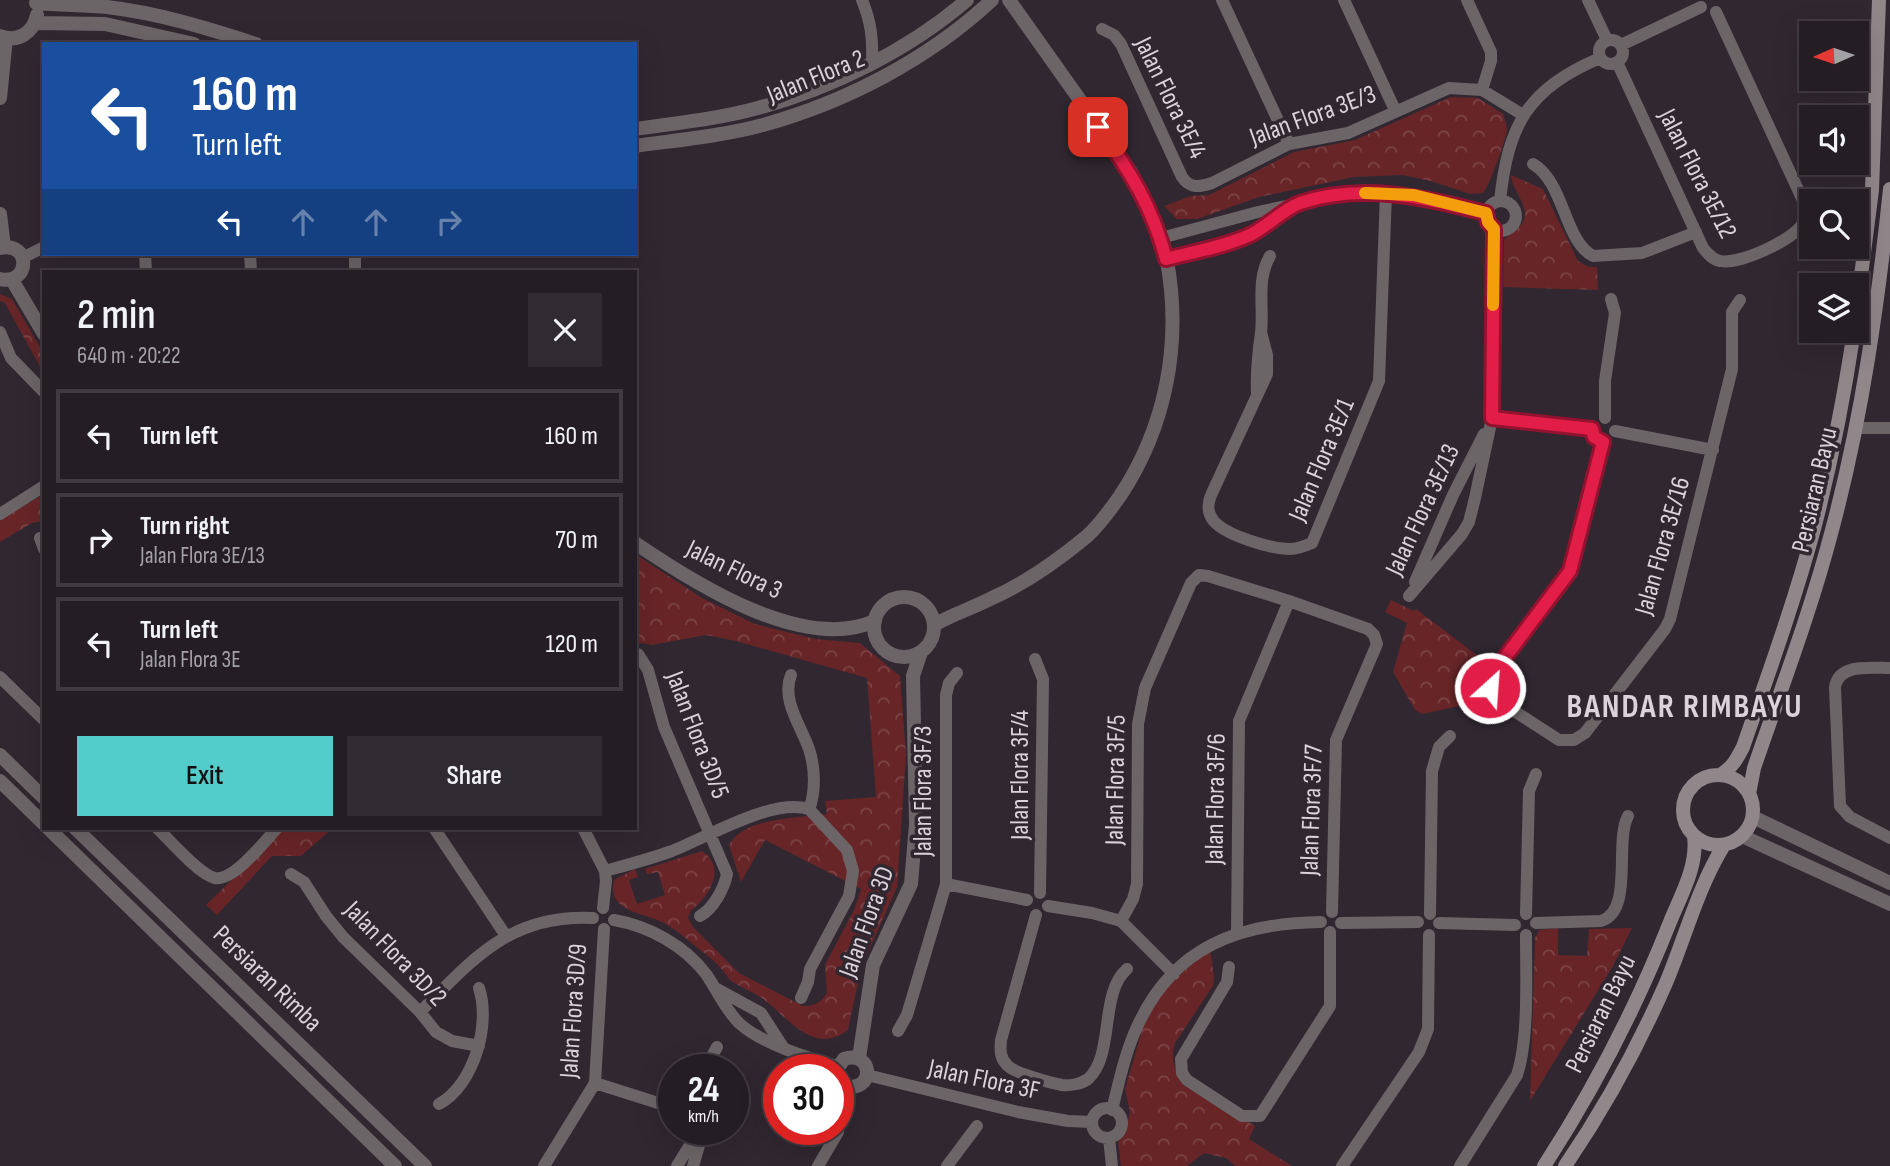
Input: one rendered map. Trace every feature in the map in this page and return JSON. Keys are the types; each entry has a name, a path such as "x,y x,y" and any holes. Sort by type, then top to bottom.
{"main road":[{"path":"1861,273 1872,190 1879,0"},
{"name":"Persiaran Bayu","path":"1749,794 1759,753 1796,654 1844,485 1872,343 1890,189"},
{"name":"Persiaran Bayu","path":"1720,775 1736,761 1743,747 1791,606 1814,528 1852,343"},
{"path":"1720,775 1742,784 1753,805 1753,817 1742,836 1724,845 1704,843 1694,836 1683,814 1684,802 1697,782 1708,776 1720,775"},
{"name":"Persiaran Bayu","path":"1544,1166 1573,1122 1648,978 1695,859 1694,836"},
{"name":"Persiaran Bayu","path":"1565,1166 1587,1133 1636,1045 1724,845"}],"street":[{"path":"862,0 873,38 872,62"},
{"name":"Jalan Flora 2","path":"637,129 757,108 821,87 918,37 967,0"},
{"name":"Jalan Flora 2","path":"637,146 762,125 828,103 927,51 992,0"},
{"path":"934,625 956,612 991,599 1024,582 1089,534 1112,507 1133,476 1149,444 1162,405 1172,345 1171,293 1166,259 1161,238 1131,172 1009,0"},
{"path":"1222,0 1289,144"},
{"path":"1344,0 1395,110"},
{"path":"1467,0 1491,52 1482,90"},
{"path":"1588,0 1607,40"},
{"path":"1621,46 1700,4 1709,13 1716,12 1722,7 1723,0"},
{"path":"0,98 3,37 23,36 35,23 35,2 138,12 193,24 250,42"},
{"name":"Jalan Flora 3E/12","path":"1617,62 1707,254 1720,261 1737,260 1764,251 1800,227 1806,208 1716,12"},
{"path":"35,23 105,24 185,42"},
{"name":"Jalan Flora 3E/4","path":"1102,29 1114,35 1121,44 1182,177 1186,183 1196,187"},
{"path":"1607,40 1615,40 1621,46 1623,53 1617,62 1606,63 1601,58 1599,48 1607,40"},
{"path":"1500,201 1506,160 1523,115 1539,94 1560,78 1601,58"},
{"name":"Jalan Flora 3E/3","path":"1196,187 1212,183 1289,144 1343,135 1449,88 1482,90 1523,115"},
{"path":"1533,164 1547,175 1581,246 1593,256 1642,253 1696,232"},
{"name":"Jalan Flora 3E/1","path":"1270,256 1262,276 1261,332 1268,365 1264,383 1209,500 1209,513 1220,526 1250,541 1286,549 1311,543 1379,381 1386,193"},
{"path":"1161,238 1258,212 1344,194 1414,195 1486,213"},
{"path":"1500,201 1513,207 1515,216 1508,228 1494,229 1488,222 1486,213 1491,204 1500,201"},
{"path":"1166,259 1252,234 1298,204"},
{"path":"0,214 2,247 17,250 22,258 21,273 6,280 42,331"},
{"name":"Jalan Flora 3E/13","path":"1492,418 1409,596 1462,534 1469,522 1492,418 1494,229"},
{"path":"22,258 42,248"},
{"path":"1605,418 1605,381 1615,317 1611,299"},
{"name":"Jalan Flora 3E/16","path":"1603,442 1570,571 1489,681 1492,694 1497,700 1559,740 1570,741 1585,733 1665,629 1672,613 1732,369 1732,312 1740,300"},
{"path":"0,332 10,358 42,390"},
{"path":"1492,418 1592,429"},
{"path":"1605,418 1611,421 1615,431 1612,438 1603,442 1594,437 1592,429 1596,422 1605,418"},
{"path":"1855,428 1890,428"},
{"path":"1615,431 1713,450"},
{"path":"0,514 42,487"},
{"name":"Jalan Flora 3","path":"637,544 698,583 769,617 840,630 859,628 875,621 878,612 892,599 911,597 927,607 956,612"},
{"name":"Jalan Flora 3F/5","path":"1121,921 1133,900 1136,884 1140,703 1191,583 1199,575 1208,576 1289,601"},
{"name":"Jalan Flora 3F/7","path":"1289,601 1371,631 1377,644 1336,740 1332,912"},
{"name":"Jalan Flora 3F/6","path":"1237,932 1239,721 1289,601"},
{"path":"859,628 877,640 891,655 912,657 929,645 934,625 927,607"},
{"path":"875,621 877,640"},
{"name":"Jalan Flora 3D","path":"859,1058 873,965 907,896 914,868 916,760 913,676 921,652"},
{"name":"Jalan Flora 3D/5","path":"638,654 648,670 664,727 725,869 726,878 709,910 699,916"},
{"name":"Jalan Flora 3D","path":"902,657 913,676"},
{"name":"Jalan Flora 3F/4","path":"1035,659 1043,679 1040,893"},
{"path":"1890,668 1847,670 1841,673 1835,687 1840,807 1850,817 1890,838"},
{"name":"Jalan Flora 3F/3","path":"898,1031 907,1015 946,884 947,695 949,683 957,673"},
{"path":"790,675 787,687 789,698 812,760 813,796 809,809"},
{"path":"0,677 42,718"},
{"path":"1418,922 1422,933 1429,935 1437,931 1432,771 1439,747 1450,736"},
{"path":"0,755 42,796"},
{"path":"1515,925 1520,933 1533,933 1529,791 1536,774"},
{"path":"0,781 42,822"},
{"path":"605,871 669,852 762,811 797,807 809,809 846,850 851,862 853,880 849,896 810,969 802,998"},
{"path":"1515,925 1520,916 1601,921 1609,919 1619,900 1622,832 1628,816"},
{"path":"1753,817 1890,883"},
{"name":"Persiaran Rimba","path":"50,830 395,1166"},
{"name":"Persiaran Rimba","path":"77,830 425,1166"},
{"path":"159,830 205,873 216,878 231,874 275,830"},
{"path":"435,830 506,936"},
{"path":"584,830 605,871 603,908"},
{"path":"1742,836 1890,904"},
{"name":"Jalan Flora 3D/2","path":"291,874 304,883 343,937 443,1037 479,1046"},
{"path":"946,884 1027,900"},
{"path":"1040,893 1047,899 1048,906 1042,914 1036,915 1029,911 1027,900 1032,894 1040,893"},
{"path":"1048,906 1091,912 1121,921 1174,974"},
{"path":"603,908 611,911 614,920 612,926 604,929 595,925 593,918 595,912 603,908"},
{"path":"1332,912 1339,915 1341,923 1338,930 1330,932 1323,929 1321,922 1324,914 1332,912"},
{"path":"1036,915 1001,1040 1000,1051 1003,1059 1012,1069 1064,1085 1082,1083 1089,1078 1099,1058 1116,985 1127,969"},
{"path":"1418,922 1423,915 1515,925"},
{"path":"420,1012 469,962 506,936 552,920 593,918"},
{"path":"614,920 644,929 679,947 705,973 739,1023 757,1036 798,1054"},
{"path":"1112,1110 1138,1026 1150,1002 1174,974 1205,949 1237,932 1272,925 1321,922"},
{"path":"1341,923 1418,922"},
{"name":"Jalan Flora 3D/9","path":"544,1166 595,1083 604,929"},
{"path":"1229,967 1227,982 1181,1059 1182,1073 1187,1080 1242,1116 1260,1116 1330,1006 1330,932"},
{"path":"1342,1166 1427,1036 1429,935"},
{"path":"1460,1166 1520,1066 1526,935"},
{"path":"712,984 724,995 761,1013 783,1047"},
{"path":"439,1104 450,1097 469,1070 479,1046 482,1014 480,988"},
{"path":"713,1054 717,1047"},
{"path":"854,1058 859,1058 866,1065 867,1075 862,1084 854,1088"},
{"name":"Jalan Flora 3F","path":"867,1075 1018,1112 1092,1122"},
{"path":"595,1083 658,1103"},
{"path":"1112,1110 1121,1123 1117,1134 1109,1138 1098,1136 1093,1130 1092,1122 1099,1111 1112,1110"},
{"path":"947,1166 977,1126"},
{"path":"1109,1138 1112,1166"},
{"path":"677,1166 691,1145"},
{"path":"692,1166 701,1145"},
{"path":"818,1166 830,1145"}],"green space":[{"path":"1451,97 1478,98 1503,114 1506,136 1493,174 1483,193 1470,194 1402,175 1354,177 1259,197 1197,219 1177,219 1164,206 1191,196 1209,195 1294,152 1355,140"},
{"path":"1511,175 1543,189 1578,261 1589,267 1597,267 1598,290 1503,287 1504,240 1521,225 1525,213"},
{"path":"0,294 12,299 42,351 42,370 5,303 0,301"},
{"path":"42,495 42,521 32,523 0,542 0,520"},
{"path":"637,555 702,598 755,624 815,639 860,643 900,676 906,755 897,887 861,968 848,1030 835,1037 823,1039 801,1031 762,998 731,981 712,959 673,929 621,905 613,891 614,880 635,869 638,877 629,880 637,904 665,895 658,872 647,874 645,869 702,851 714,865 715,873 704,898 691,910 688,918 693,927 739,973 803,1006 819,1002 827,993 825,965 855,908 861,889 765,840 741,882 729,845 736,836 759,824 827,814 825,801 876,797 867,678 706,635 652,645 637,645"},
{"path":"1391,600 1414,611 1416,609 1486,662 1479,681 1487,700 1422,714 1415,710 1393,672 1407,623 1385,612"},
{"path":"282,830 331,830 301,856 272,856 217,915 206,905"},
{"path":"1558,928 1558,955 1587,956 1589,929 1632,928 1613,966 1530,1101 1535,938 1539,930"},
{"path":"1210,947 1213,986 1175,1043 1175,1068 1184,1081 1255,1126 1249,1139 1292,1166 1235,1166 1226,1158 1204,1153 1187,1166 1121,1166 1118,1141 1127,1126 1130,1112 1125,1089 1143,1027 1161,993"}],"slow traffic":[{"path":"1365,193 1414,195 1486,213 1490,226 1494,229 1493,305"}],"district":[{"name":"BANDAR RIMBAYU","path":"1685,707"}],"route":[{"path":"1098,127 1131,172 1161,238 1166,259 1243,238 1298,204 1344,194 1414,195 1486,213 1490,226 1494,229 1492,418 1592,429 1594,437 1603,442 1570,571 1491,676 1490,688"}]}
